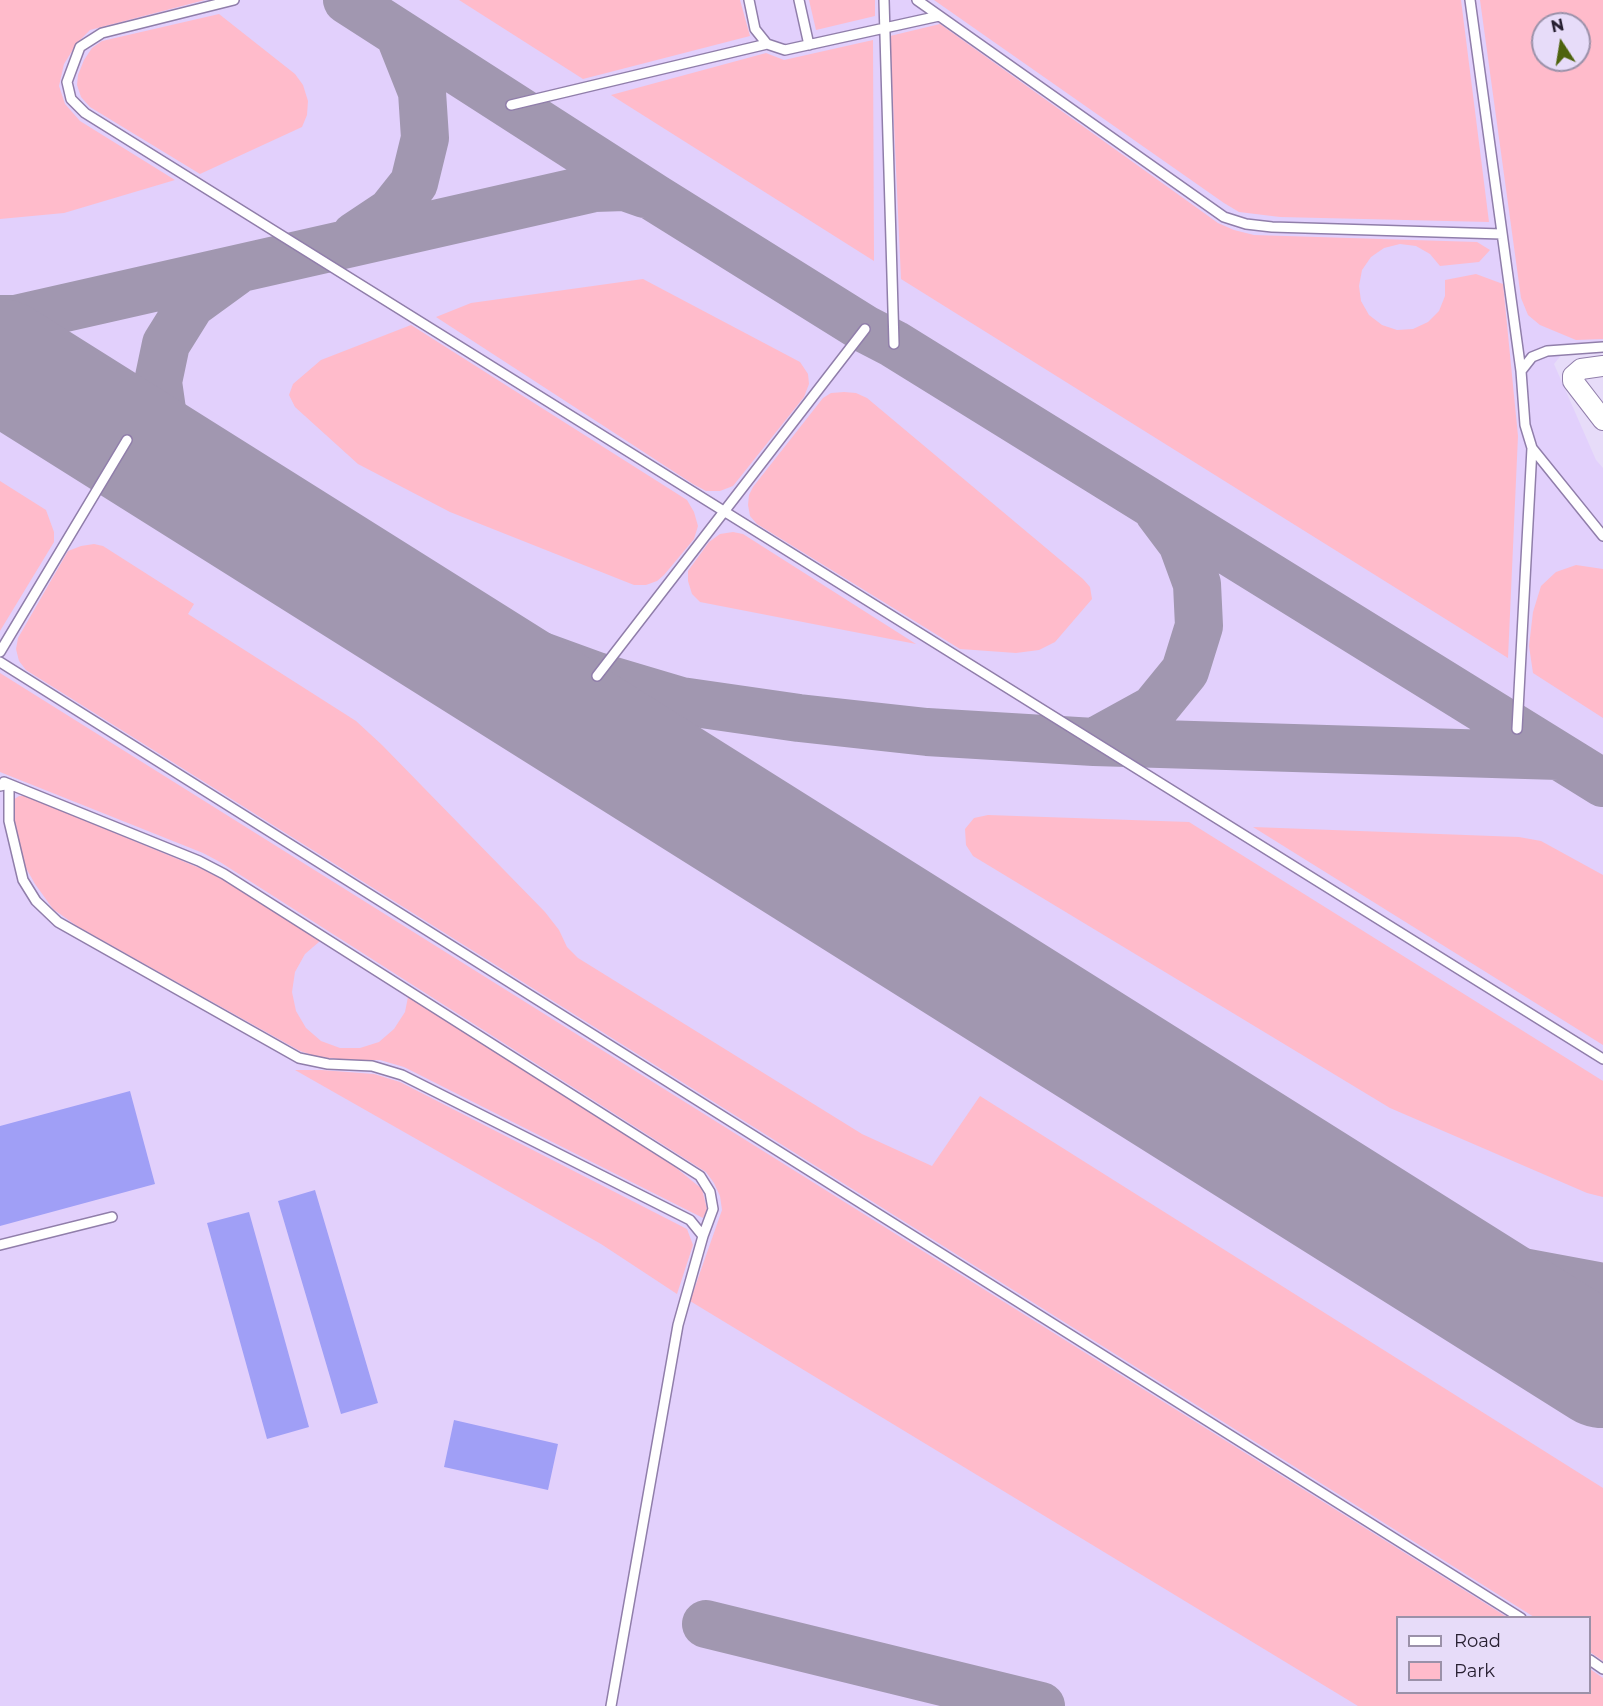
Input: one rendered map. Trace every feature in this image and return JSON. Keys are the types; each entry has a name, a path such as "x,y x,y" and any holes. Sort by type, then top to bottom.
{"street":[{"path":"1603,366 1581,369 1573,376 1573,381 1603,420"}],"lane":[{"path":"234,0 102,33 80,47 67,82 71,99 85,113 1603,1059"},
{"path":"749,0 754,29 767,45"},
{"path":"799,0 810,45"},
{"path":"884,0 894,344"},
{"path":"917,0 1224,217 1246,224 1272,227 1502,234"},
{"path":"1470,0 1521,371 1525,425 1532,448 1517,729"},
{"path":"511,105 767,45 785,50 939,16"},
{"path":"597,676 865,329"},
{"path":"1521,371 1532,357 1548,351 1603,346"},
{"path":"0,652 127,440"},
{"path":"1532,448 1603,536"},
{"path":"0,662 1519,1616"},
{"path":"3,784 23,880 36,901 58,922 300,1058 328,1064 372,1066 402,1075 690,1220 703,1236"},
{"path":"3,784 199,861 224,874 700,1176 710,1192 713,1209 678,1325 611,1706"},
{"path":"0,1245 112,1217"}],"shaded area":[{"path":"0,0 1603,0 1603,353 1562,354 1554,364 1596,460 1603,468 1603,1706 0,1706"}],"green space":[{"path":"0,0 205,0 90,30 77,43 64,64 59,86 65,104 80,121 175,180 64,213 0,219"},
{"path":"459,0 740,0 750,36 583,79"},
{"path":"809,0 875,0 875,16 816,30"},
{"path":"934,0 1461,0 1489,222 1280,217 1239,212"},
{"path":"1480,0 1603,0 1603,339 1576,340 1540,325 1528,315 1521,298"},
{"path":"219,14 295,74 303,85 308,101 307,115 302,127 200,174 90,107 81,97 77,85 78,75 92,48 102,41"},
{"path":"940,24 1218,223 1234,230 1254,235 1477,242 1490,250 1479,262 1440,266 1430,254 1416,246 1400,244 1384,248 1371,257 1362,270 1359,286 1361,301 1369,315 1382,325 1397,330 1413,329 1428,322 1439,311 1445,296 1445,280 1476,274 1503,284 1518,436 1508,658 901,279 890,36"},
{"path":"873,40 874,261 611,95 766,53 784,60"},
{"path":"643,279 800,362 808,374 809,384 804,397 733,486 720,491 706,491 693,484 436,317 471,303"},
{"path":"411,325 687,500 698,526 694,539 664,575 657,581 646,585 634,585 450,512 358,464 295,407 289,395 293,384 321,360"},
{"path":"831,393 856,393 867,398 1090,587 1092,599 1055,642 1039,650 1016,653 960,649 757,524 750,516 749,495 753,487 823,398"},
{"path":"0,481 46,510 54,532 54,542 0,631"},
{"path":"733,532 743,534 916,644 700,602 692,594 688,571 709,542 720,534"},
{"path":"94,544 103,546 194,604 188,614 356,721 545,912 559,930 567,947 578,958 862,1134 932,1166 980,1096 1603,1488 1603,1661 1591,1653 1591,1616 1532,1616 26,670 19,661 16,649 18,638 68,551"},
{"path":"1576,565 1603,569 1603,718 1533,673 1529,646 1533,612 1541,586 1556,572"},
{"path":"0,673 1505,1616 1396,1616 1396,1694 1591,1694 1591,1670 1603,1678 1603,1706 1358,1706 690,1301 722,1210 720,1196 706,1172 220,862 203,853 0,772"},
{"path":"19,796 25,796 202,869 320,941 305,954 295,972 292,992 296,1011 306,1028 321,1041 340,1048 360,1048 379,1042 394,1029 405,1012 408,997 675,1167 702,1189 707,1209 703,1218 404,1067 380,1060 318,1057 300,1051 77,926 53,909 22,861 9,810 13,800"},
{"path":"988,815 1189,822 1603,1081 1603,1197 1587,1193 1390,1108 973,856 966,845 965,829 974,818"},
{"path":"1253,827 1519,837 1541,841 1603,875 1603,1045"},
{"path":"295,1070 374,1074 400,1082 687,1229 693,1245 677,1294 601,1244"}],"building":[{"path":"130,1091 155,1184 0,1226 0,1126"},
{"path":"315,1190 378,1403 341,1414 278,1201"},
{"path":"249,1212 309,1427 267,1439 207,1223"},
{"path":"454,1420 558,1444 548,1490 444,1467"}],"taxiway":[{"path":"347,0 655,198 865,329 894,344 1603,783"},
{"path":"355,236 391,212 414,183 425,138 422,92 399,34"},
{"path":"0,319 16,319 594,188 625,187 645,194"},
{"path":"194,481 164,424 158,382 166,344 191,304 235,272"},
{"path":"0,363 8,365"},
{"path":"1094,742 1154,709 1185,671 1199,626 1197,584 1182,543 1158,511"},
{"path":"339,573 531,652 597,676 681,701 799,718 927,732 1094,742 1559,756"},
{"path":"1421,1253 1603,1287"},
{"path":"706,1624 1041,1706"}],"runway":[{"path":"0,360 1603,1367"}]}
